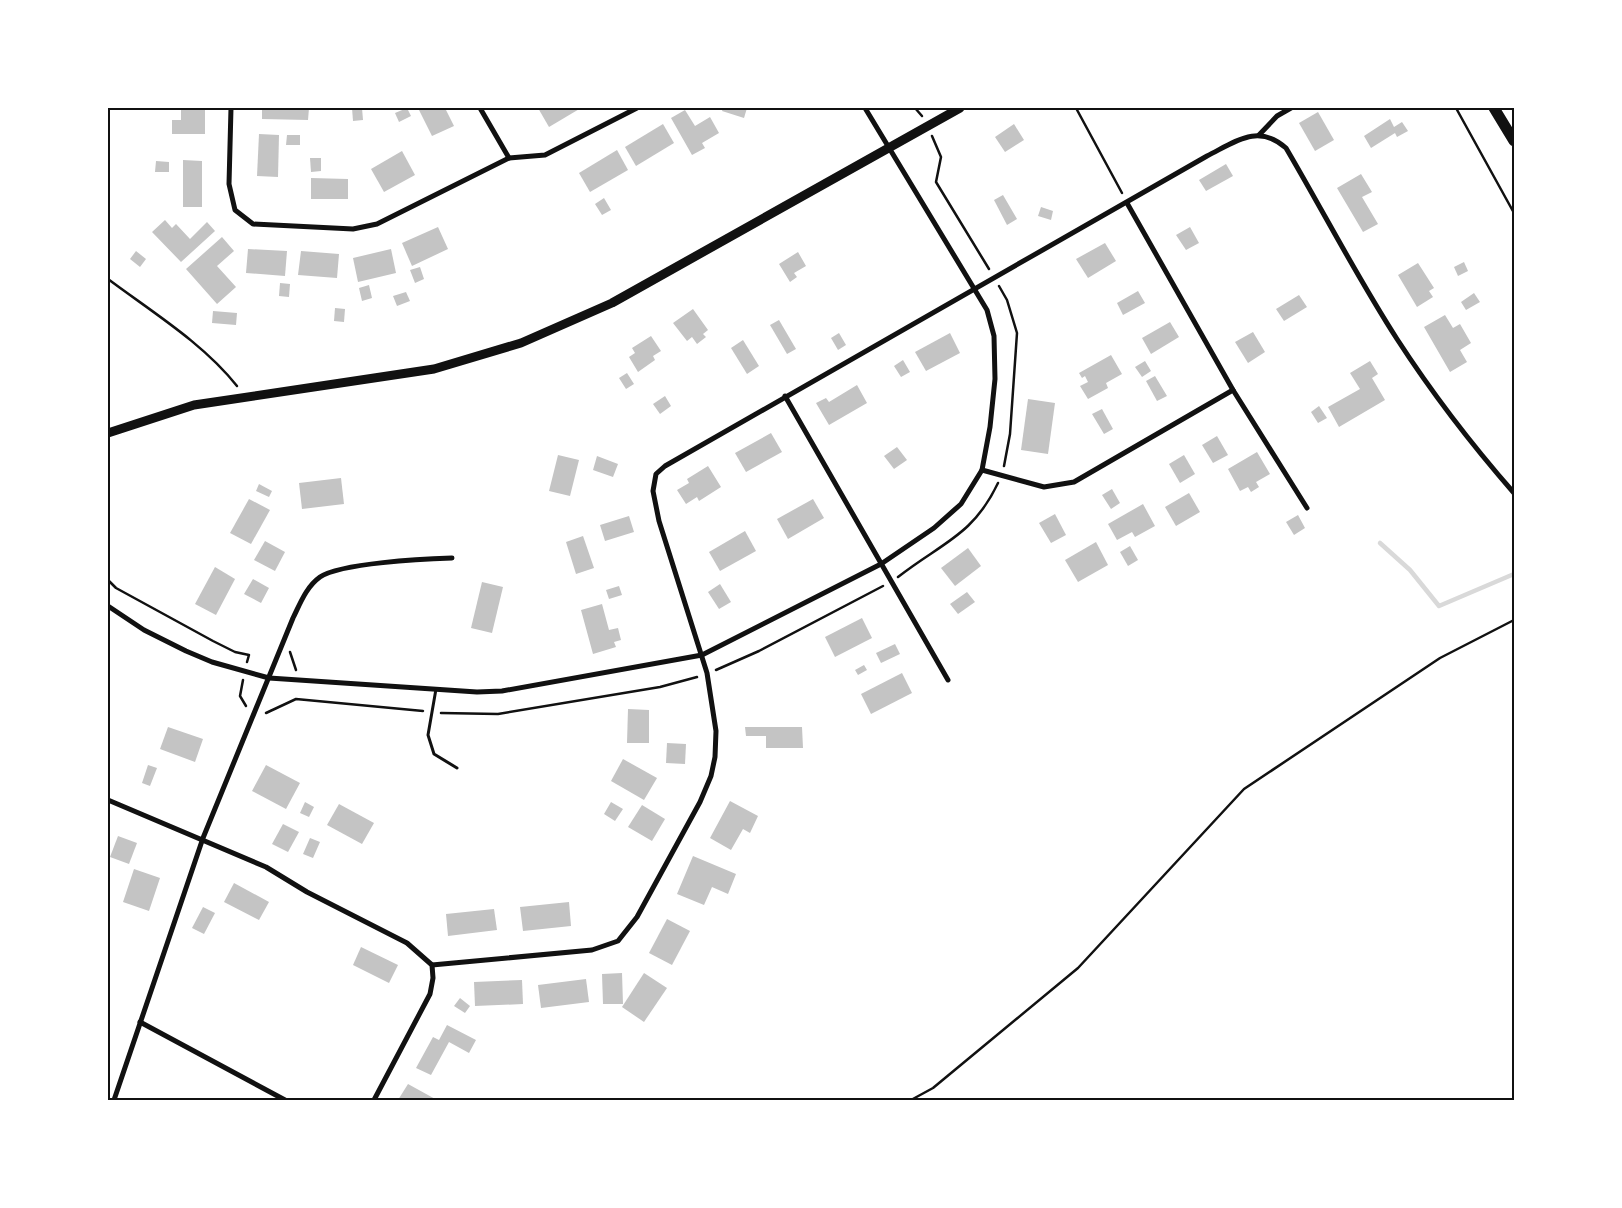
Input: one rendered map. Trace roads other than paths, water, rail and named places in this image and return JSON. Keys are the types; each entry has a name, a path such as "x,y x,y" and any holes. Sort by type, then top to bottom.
{"highway":[{"path":"1494,108 1514,141"}],"street":[{"path":"231,108 229,184 235,210 253,224 353,229 377,224 509,158 545,155 637,108"},
{"path":"480,108 509,158"},
{"path":"108,606 144,630 186,652 212,662 269,678 436,689 502,691 672,662 702,655 881,564 934,528 961,504 982,470 990,427 995,379 994,336 988,310 865,108"},
{"path":"108,433 194,405 434,370 521,343 612,303 960,108"},
{"path":"1259,135 1277,116 1291,108"},
{"path":"432,965 592,950 618,941 626,933 700,802 711,776 715,757 716,731 702,655 659,520 652,491 656,474 665,466 785,396 1207,156 1243,138 1259,135 1275,138 1286,148 1396,338 1433,391 1490,466 1514,493"},
{"path":"1127,203 1233,390 1307,508"},
{"path":"982,470 1044,487 1074,482 1233,390"},
{"path":"785,396 948,680"},
{"path":"114,1100 203,838 293,618 306,592 318,578 336,569 452,558"},
{"path":"108,800 168,827 203,838 266,867 307,892 408,943 432,965 433,978 430,994 374,1100"},
{"path":"140,1022 285,1100"}],"lane":[{"path":"436,689 428,735 434,754 457,768"}],"waterway":[{"path":"1380,543 1410,570 1439,606 1514,574"}]}
